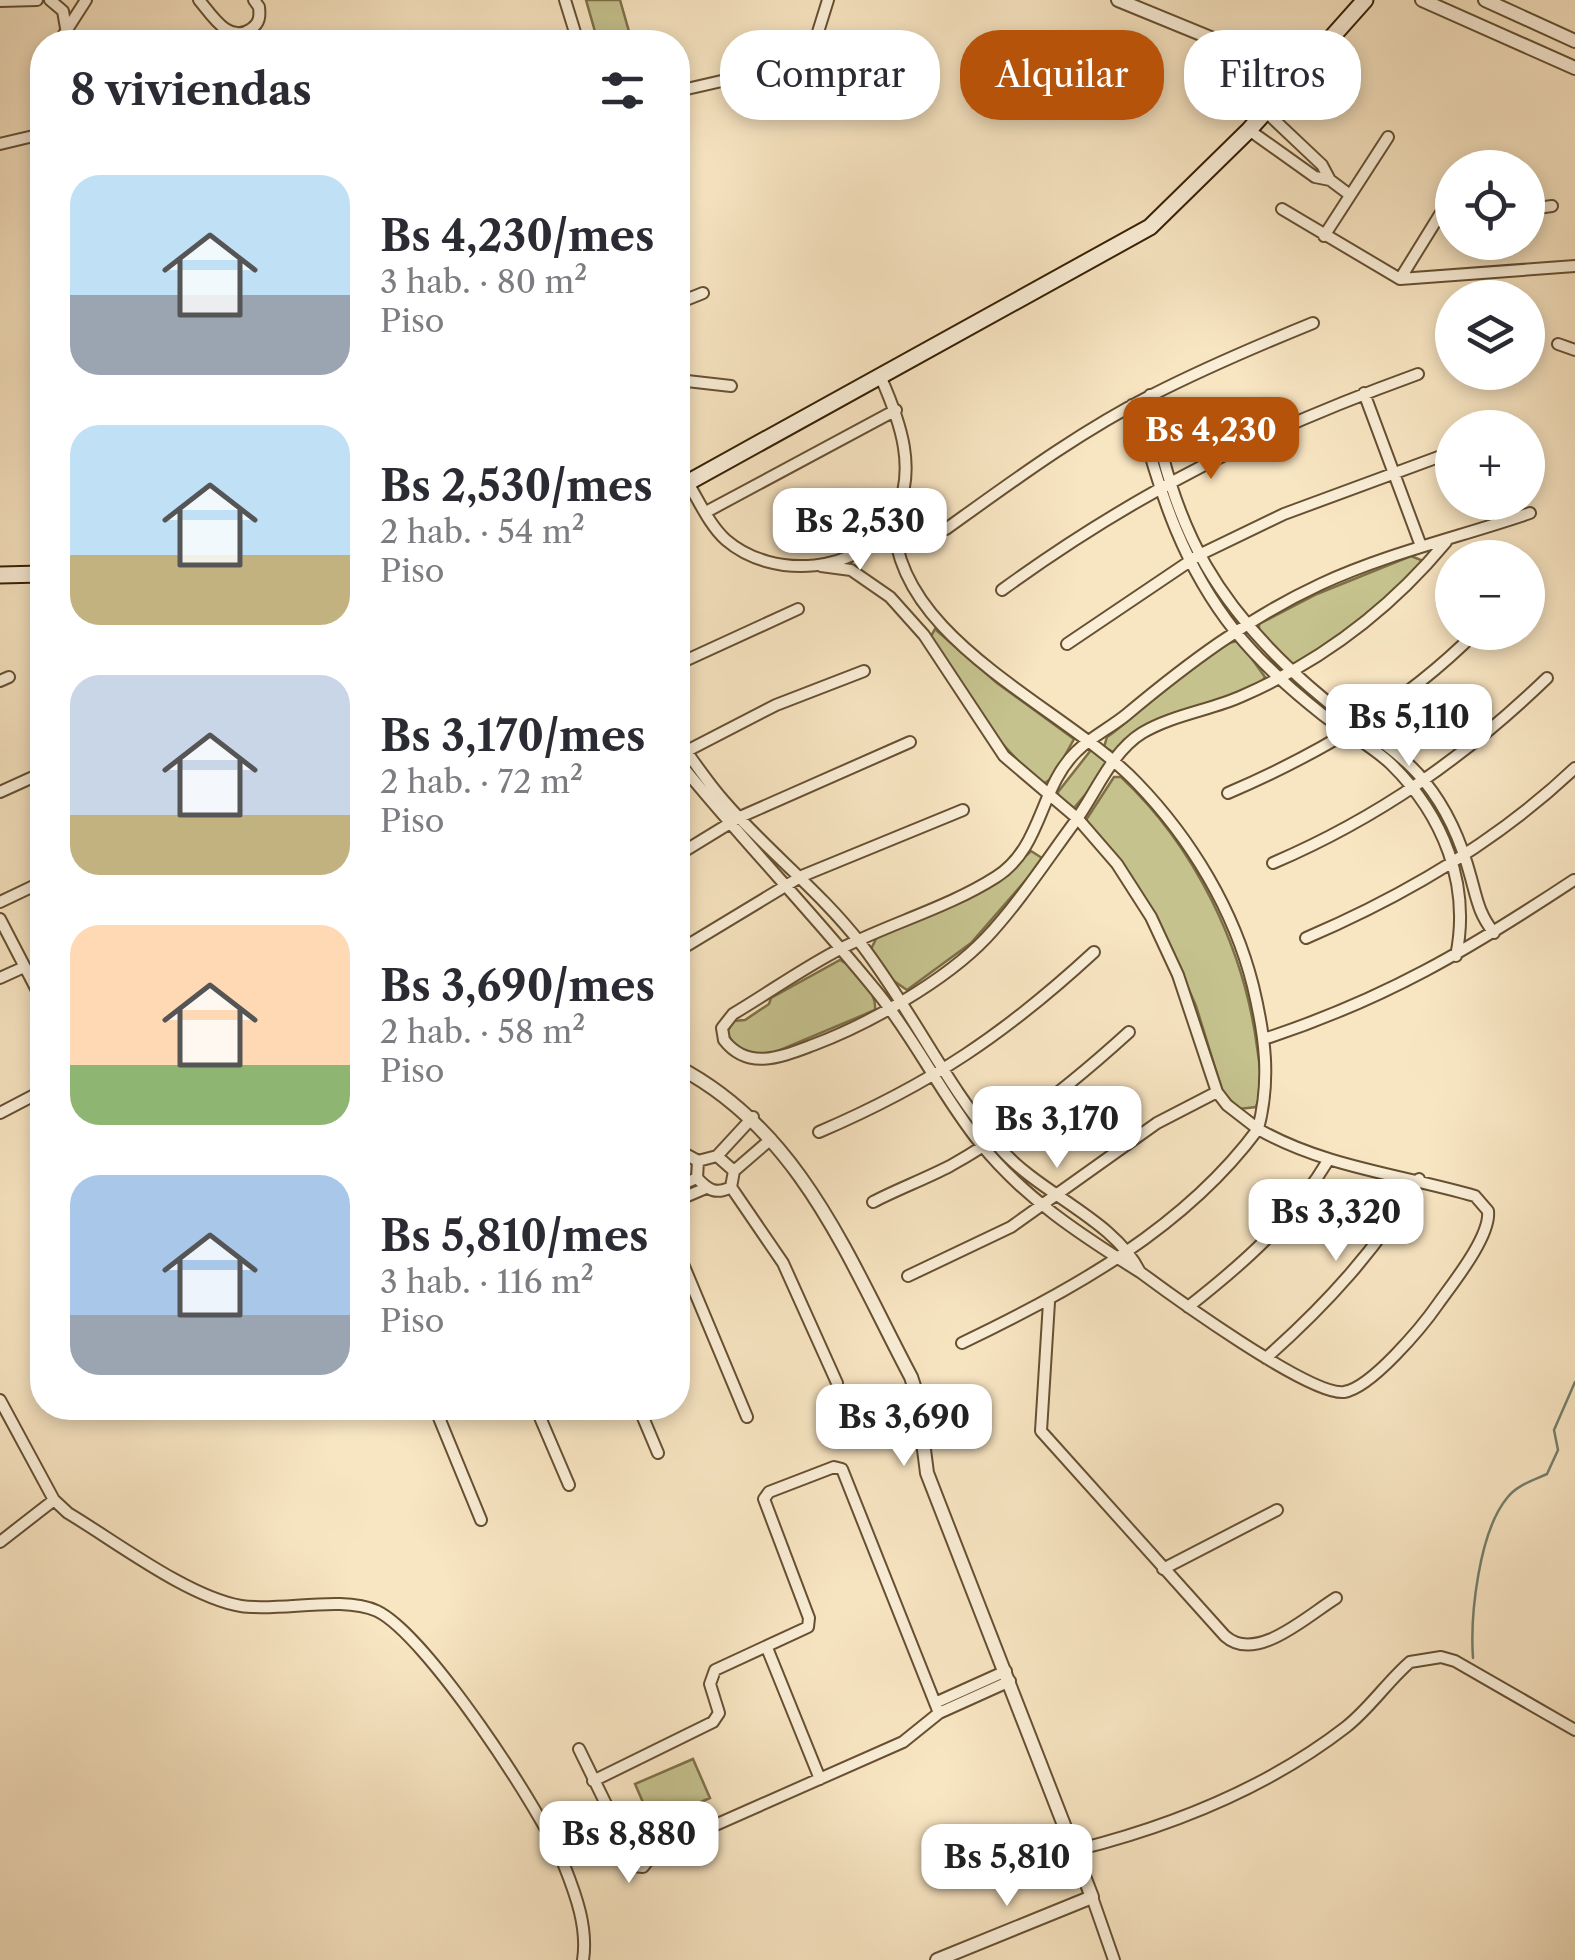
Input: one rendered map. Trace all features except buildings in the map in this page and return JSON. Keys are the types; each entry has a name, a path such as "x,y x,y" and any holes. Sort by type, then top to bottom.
{"main road":[{"path":"1339,30 1365,0"},
{"path":"690,482 1150,227 1258,120"},
{"path":"0,575 30,574"}],"street":[{"path":"0,1 36,0"},
{"path":"50,0 63,11 66,28"},
{"path":"66,28 86,0"},
{"path":"199,0 226,30"},
{"path":"251,30 260,13 254,0"},
{"path":"565,0 574,30"},
{"path":"690,88 809,61 828,0"},
{"path":"1118,0 1191,30"},
{"path":"1422,0 1575,68"},
{"path":"1486,0 1575,41"},
{"path":"1274,120 1322,165 1330,180"},
{"path":"1249,130 1316,177 1330,180 1350,195"},
{"path":"1276,147 1288,133"},
{"path":"1324,236 1388,136"},
{"path":"0,144 30,137"},
{"path":"1545,207 1552,206"},
{"path":"1282,209 1400,279 1575,266"},
{"path":"1400,279 1435,222"},
{"path":"690,299 703,294"},
{"path":"946,528 1132,406 1314,323"},
{"path":"1558,344 1575,350"},
{"path":"1002,590 1066,544 1163,484 1261,434 1418,374"},
{"path":"881,378 896,410 906,454 894,516 903,570 931,610 978,662 1090,742 1172,823 1210,880 1249,970 1264,1039 1266,1097 1258,1129 1206,1190 1049,1302 962,1343"},
{"path":"690,381 731,386"},
{"path":"1364,393 1422,546"},
{"path":"1150,396 1163,484"},
{"path":"1132,406 1140,417 1194,558 1239,627 1279,678 1388,761 1436,821 1452,862 1462,907 1456,956"},
{"path":"706,512 896,410"},
{"path":"1067,644 1194,558 1284,514 1435,457"},
{"path":"690,494 724,538 754,558 842,568 864,576 921,630 988,735 1048,797 1078,819 1117,864 1151,917 1178,976 1217,1092 1226,1105 1258,1129 1296,1148 1480,1199 1489,1218 1465,1264 1424,1324 1370,1377 1345,1392 1332,1391 1266,1358 1042,1206 935,1076 889,1007 842,948 788,884 728,824 690,770"},
{"path":"821,566 856,552 894,516"},
{"path":"1452,540 1510,520"},
{"path":"1435,544 1323,583 1239,627 1075,752 1048,797 1033,835 1014,863 996,877 842,948 733,1014 722,1028 724,1040 746,1060 762,1061 798,1051 834,1037 889,1007 965,958 988,936 1078,819 1114,762 1142,733 1292,672 1372,616 1418,576 1435,555"},
{"path":"690,658 798,609"},
{"path":"921,630 931,610"},
{"path":"921,630 944,625"},
{"path":"1239,627 1396,751 1425,782 1448,815 1475,904 1494,933"},
{"path":"1228,793 1273,774 1361,726 1420,685 1457,650"},
{"path":"690,752 776,705 864,672"},
{"path":"1273,863 1328,840 1425,782 1505,719 1548,678"},
{"path":"690,848 740,818 910,742"},
{"path":"690,766 802,876 858,941 902,999 987,1143 1128,1248 1140,1272"},
{"path":"1306,938 1400,894 1452,862 1503,829 1575,768"},
{"path":"0,792 30,778"},
{"path":"690,944 802,876 963,810"},
{"path":"1033,835 1038,848 1053,851"},
{"path":"1264,1039 1370,1001 1456,956 1574,880"},
{"path":"0,902 30,888"},
{"path":"0,919 30,981"},
{"path":"818,1132 946,1069 1010,1026 1094,952"},
{"path":"0,978 22,968"},
{"path":"873,1202 987,1143 1046,1102 1129,1032"},
{"path":"690,1073 753,1118 806,1184 910,1377 917,1395 926,1473 1076,1850 1114,1960"},
{"path":"908,1276 964,1252 1042,1206 1157,1123 1217,1092"},
{"path":"0,1113 30,1097"},
{"path":"690,1157 698,1161 716,1156 753,1118"},
{"path":"771,1138 734,1172 732,1187 783,1264 837,1382"},
{"path":"716,1156 734,1172"},
{"path":"1188,1307 1272,1237 1309,1193 1330,1159"},
{"path":"696,1178 698,1161"},
{"path":"696,1178 714,1191 732,1187"},
{"path":"690,1181 696,1178"},
{"path":"1266,1358 1348,1280 1386,1232 1419,1180"},
{"path":"690,1195 706,1188"},
{"path":"690,1281 747,1417"},
{"path":"1049,1302 1041,1431 1225,1636 1240,1646 1258,1645 1336,1598"},
{"path":"0,1400 54,1500 148,1561 222,1601 244,1606 371,1609 393,1620 435,1662 537,1816 563,1864 582,1916 584,1960"},
{"path":"439,1420 480,1520"},
{"path":"541,1420 568,1485"},
{"path":"644,1420 658,1453"},
{"path":"593,1781 714,1722 719,1706 710,1684 711,1674 804,1631 809,1618 764,1499 769,1492 839,1467 937,1708"},
{"path":"0,1542 54,1500"},
{"path":"1163,1569 1277,1510"},
{"path":"767,1648 820,1779"},
{"path":"1076,1850 1203,1810 1251,1787 1346,1728 1410,1662 1442,1657 1455,1660 1575,1729"},
{"path":"579,1749 626,1845 636,1855 652,1854 902,1742 937,1708 1008,1676"},
{"path":"1560,1721 1575,1718"},
{"path":"937,1960 1092,1897"}],"shaded area":[{"path":"586,0 620,0 629,30 595,30"},
{"path":"1411,556 1421,560 1420,566 1366,616 1301,661 1292,665 1259,632 1259,624 1317,594"},
{"path":"935,629 997,683 1074,739 1053,777 1045,783 1036,780 996,737 930,638"},
{"path":"1239,641 1265,677 1261,683 1113,752 1104,747 1107,737 1191,667 1225,645"},
{"path":"1091,750 1106,762 1105,771 1074,808 1058,797 1058,792"},
{"path":"1114,777 1121,777 1172,834 1228,936 1241,973 1257,1047 1261,1085 1256,1107 1239,1109 1223,1093 1196,1006 1161,926 1128,872 1086,820"},
{"path":"1031,851 1042,858 1040,864 971,943 907,990 891,979 871,949 877,937 1014,867"},
{"path":"840,960 864,981 873,996 875,1010 766,1056 737,1049 727,1033 733,1021 745,1020 769,1004 771,998"},
{"path":"693,1759 710,1798 652,1823 635,1784"}],"waterway":[{"path":"1473,1658 1475,1597 1489,1531 1511,1494 1547,1474 1558,1450 1554,1430 1575,1382"}]}
